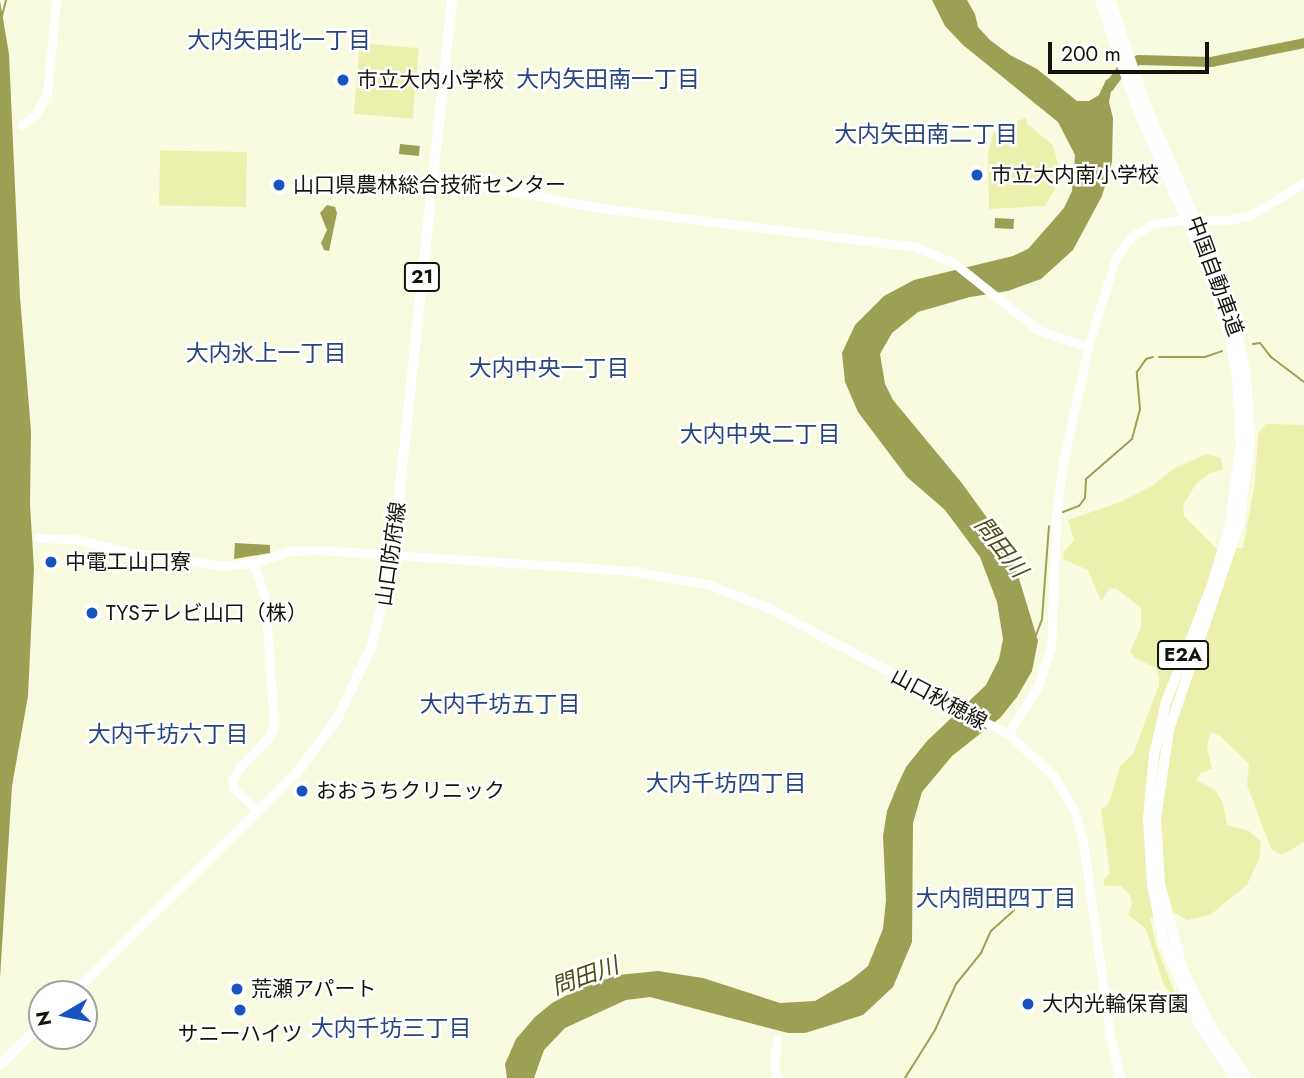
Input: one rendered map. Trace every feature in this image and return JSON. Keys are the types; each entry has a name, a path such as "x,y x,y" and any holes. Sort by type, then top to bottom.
{"highway":[{"name":"中国自動車道","path":"1100,0 1228,301 1242,353 1249,403 1249,461 1245,499 1230,560 1169,730 1158,787 1157,851 1167,918 1182,967 1206,1020 1247,1078"},
{"name":"中国自動車道","path":"1110,0 1121,53"},
{"name":"中国自動車道","path":"1195,227 1220,302 1234,358 1240,403 1239,471 1223,551 1175,676 1159,727 1149,786 1148,852 1158,917 1174,969 1199,1024 1235,1078"}],"main road":[{"name":"山口防府線","path":"86,980 306,762 348,699 381,619 393,555 452,0"},
{"path":"0,1065 28,1038"}],"street":[{"path":"21,125 36,115 47,95 56,0"},
{"path":"432,176 600,208 895,243 925,250 954,263 1038,330 1088,347"},
{"name":"山口秋穂線","path":"38,538 75,539 132,553 202,563 253,563 291,551 393,555 633,571 707,584 769,608 1008,734 1038,686 1051,649 1058,494 1066,443 1088,347 1113,264 1122,247 1141,230 1161,222 1228,220 1251,215 1304,183"},
{"path":"253,563 265,597 274,727 268,738 239,768 232,780 234,788 258,811"},
{"path":"1008,734 1053,775 1071,804 1080,827 1110,1036 1120,1078"},
{"path":"777,1039 774,1064 777,1078"}],"shaded area":[{"path":"360,43 419,48 413,119 354,114"},
{"path":"1026,118 1027,124 1053,145 1058,164 1055,188 1045,206 989,209 988,153 993,134 1001,127"},
{"path":"160,150 247,152 246,207 159,205"},
{"path":"1266,424 1304,425 1304,842 1282,855 1271,849 1247,785 1249,764 1218,734 1210,733 1207,747 1212,769 1201,773 1196,780 1215,790 1223,803 1227,825 1249,831 1261,842 1259,859 1247,885 1210,915 1187,920 1175,913 1150,918 1156,945 1176,996 1175,1000 1163,983 1146,929 1128,915 1132,904 1130,895 1121,886 1105,886 1103,881 1110,873 1101,809 1107,806 1111,797 1120,766 1133,754 1159,685 1159,676 1156,668 1135,658 1130,652 1141,627 1141,608 1117,589 1110,588 1101,601 1088,570 1063,559 1064,552 1074,540 1068,520 1118,503 1152,486 1175,468 1206,454 1221,458 1223,469 1210,473 1196,484 1183,505 1184,516 1216,548 1243,548 1255,482 1258,434"}],"water":[{"name":"問田川","path":"932,0 967,0 975,14 978,27 990,40 1010,55 1037,69 1077,101 1089,101 1099,95 1106,80 1114,76 1109,102 1113,118 1112,162 1102,196 1073,250 1041,279 1008,291 970,297 918,312 892,333 880,354 885,384 893,400 961,482 1001,537 1017,572 1038,641 1032,671 1017,697 1000,718 952,756 922,792 913,823 912,942 893,987 863,1015 805,1033 788,1033 650,997 626,1000 565,1028 544,1050 534,1078 507,1078 505,1064 516,1039 535,1017 552,1003 582,987 618,975 658,971 703,978 780,1003 815,1001 851,980 868,966 883,929 886,900 883,836 887,811 898,784 906,767 927,741 986,685 999,659 1003,639 997,602 980,557 945,510 907,477 858,412 845,382 842,353 855,325 884,296 914,280 1013,256 1028,249 1064,208 1072,191 1075,155 1058,122 963,45 945,26"},
{"path":"0,1 9,54 20,297 31,431 30,504 34,569 28,696 12,786 0,978"},
{"path":"400,144 420,146 419,156 399,154"},
{"path":"327,205 335,207 337,213 329,251 324,250 321,243 327,230 320,213"},
{"path":"995,218 1014,219 1013,229 994,228"},
{"path":"235,543 270,545 270,553 234,559"}],"waterway":[{"path":"2,16 6,0"},
{"path":"1109,87 1124,66 1139,60 1211,62 1304,43"},
{"path":"1253,344 1260,343 1271,357 1304,382"},
{"path":"1159,357 1205,357 1222,351"},
{"path":"1063,512 1079,506 1085,498 1086,479 1132,439 1140,410 1137,372 1146,359 1153,357"},
{"path":"1036,635 1042,619 1049,526"},
{"path":"905,1078 935,1030 956,984 981,953 991,931 1014,910"}],"place":[{"name":"市立大内小学校","path":"343,80"},
{"name":"市立大内南小学校","path":"977,175"},
{"name":"山口県農林総合技術センター","path":"279,185"},
{"name":"中電工山口寮","path":"51,562"},
{"name":"TYSテレビ山口（株）","path":"92,613"},
{"name":"おおうちクリニック","path":"302,791"},
{"name":"荒瀬アパート","path":"237,989"},
{"name":"大内光輪保育園","path":"1028,1004"},
{"name":"サニーハイツ","path":"240,1010"}],"district":[{"name":"大内矢田北一丁目","path":"279,40"},
{"name":"大内矢田南一丁目","path":"608,79"},
{"name":"大内矢田南二丁目","path":"926,134"},
{"name":"大内氷上一丁目","path":"266,353"},
{"name":"大内中央一丁目","path":"549,368"},
{"name":"大内中央二丁目","path":"760,434"},
{"name":"大内千坊五丁目","path":"500,704"},
{"name":"大内千坊六丁目","path":"168,734"},
{"name":"大内千坊四丁目","path":"726,783"},
{"name":"大内問田四丁目","path":"996,898"},
{"name":"大内千坊三丁目","path":"391,1028"}]}
